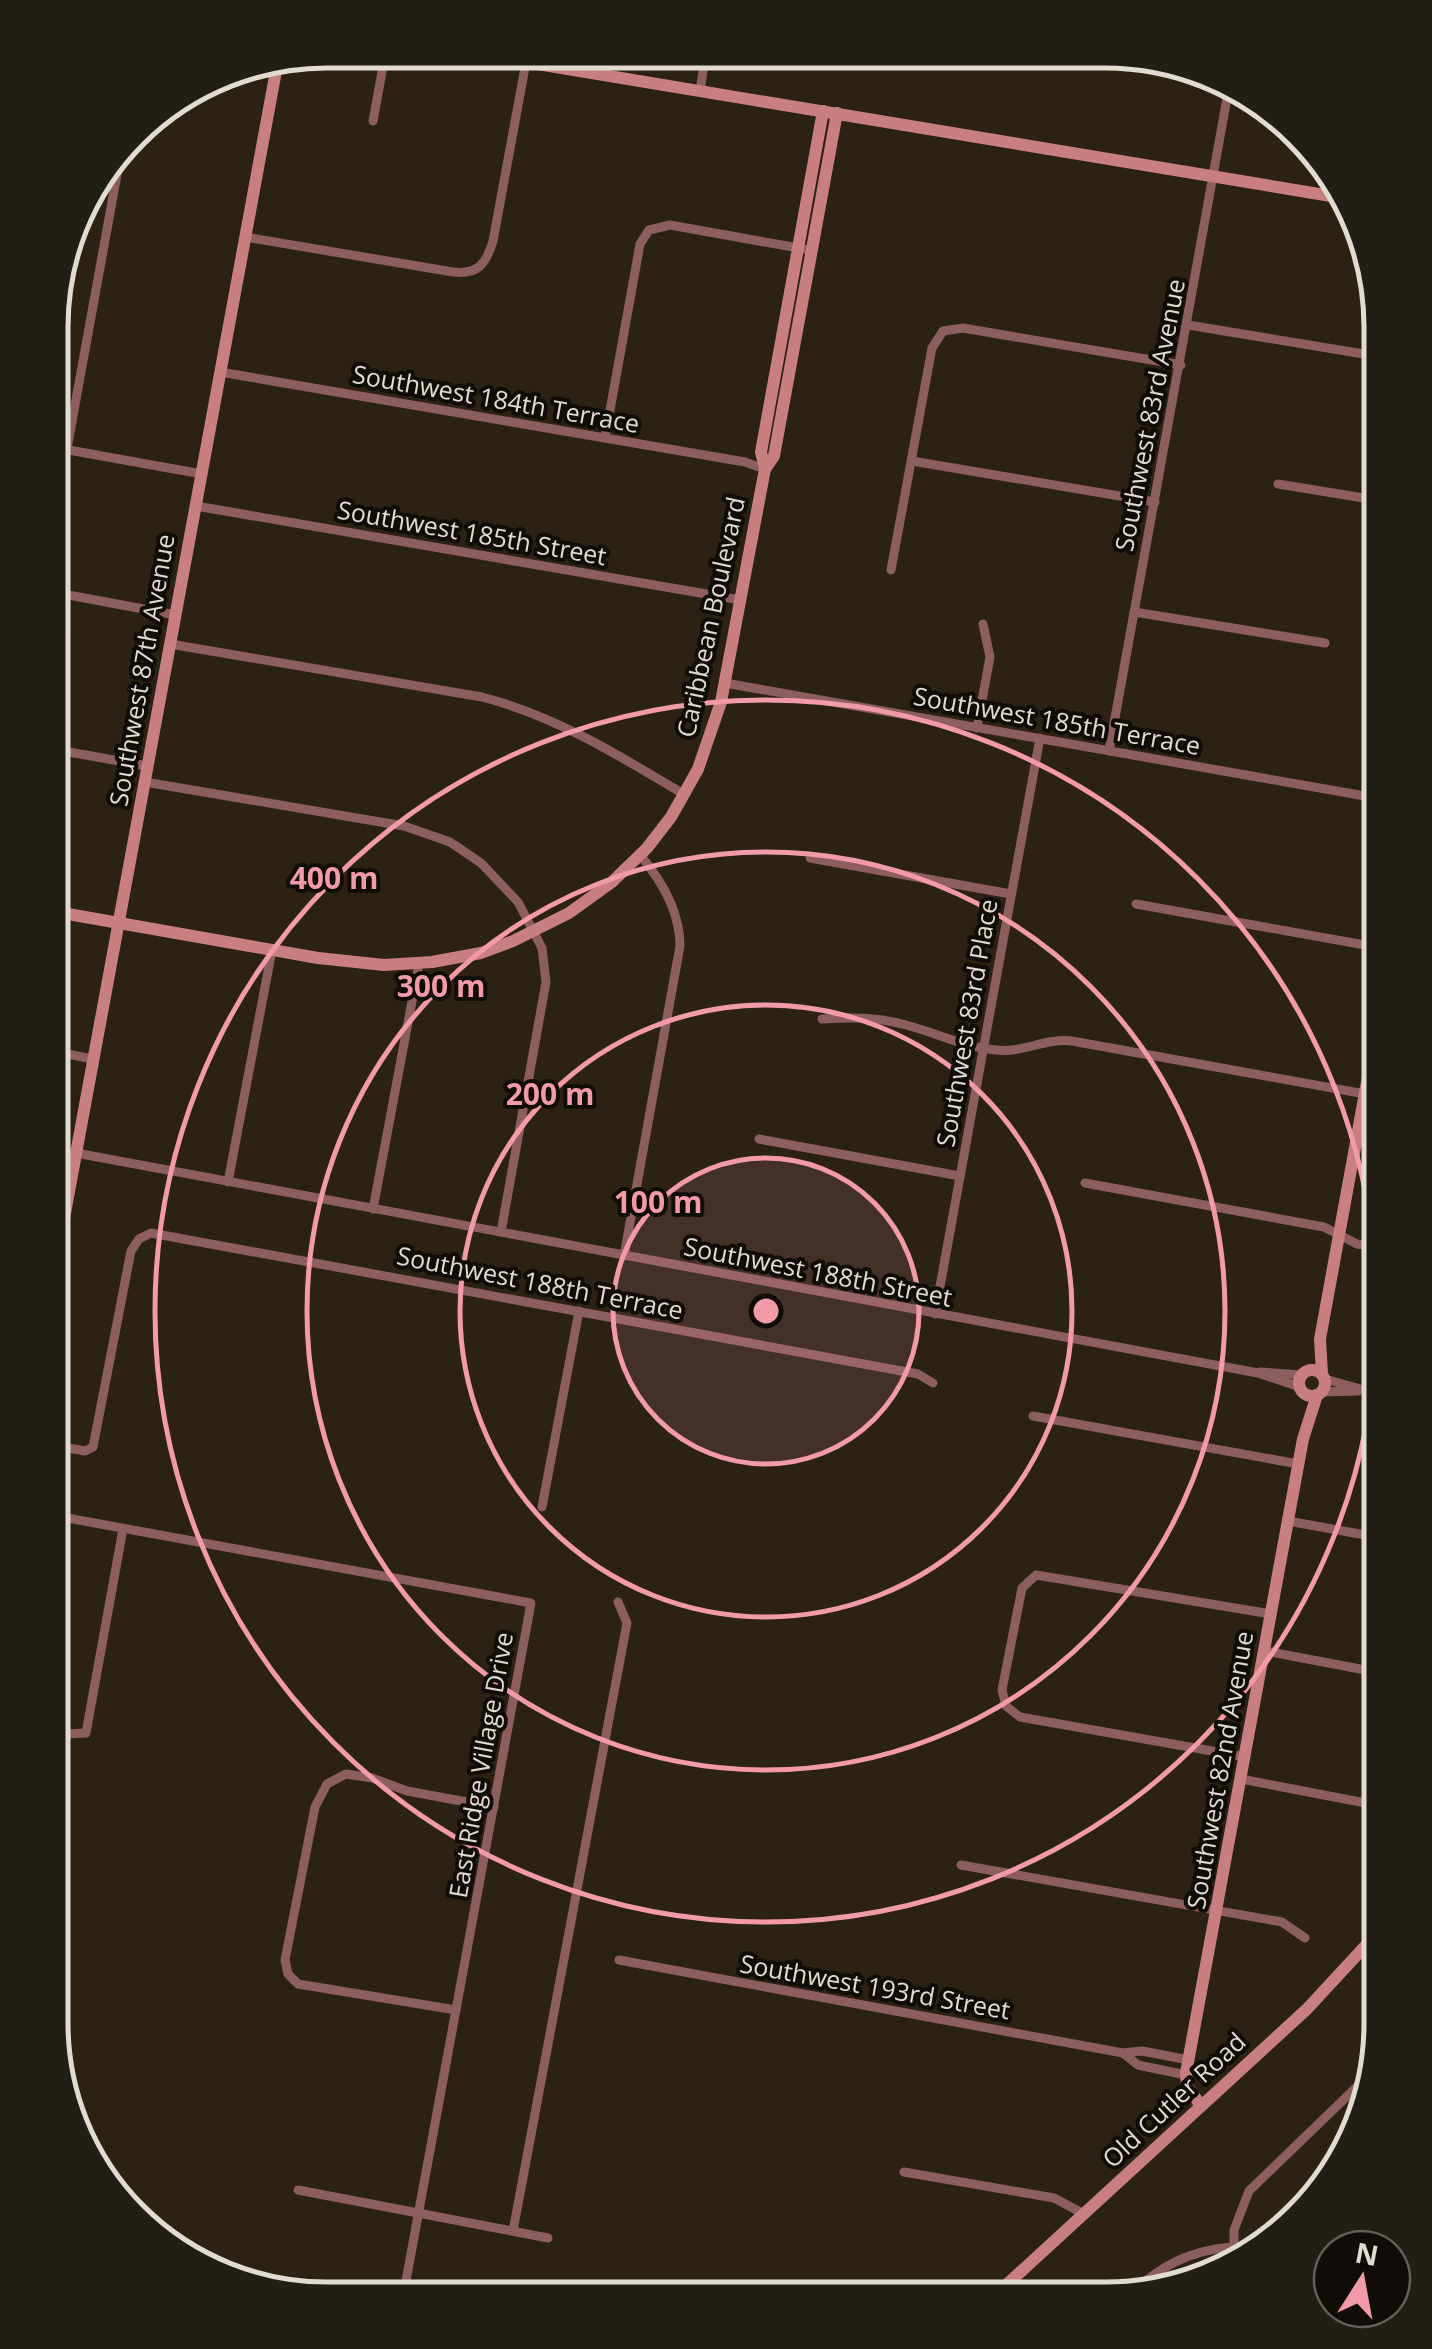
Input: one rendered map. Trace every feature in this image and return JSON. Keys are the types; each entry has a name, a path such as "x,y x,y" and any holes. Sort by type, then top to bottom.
{"street":[{"path":"373,121 383,68"},
{"path":"245,236 453,272 470,272 482,266 492,242 525,68"},
{"path":"562,68 1329,196"},
{"path":"700,91 704,68"},
{"name":"Southwest 87th Avenue","path":"68,1196 276,72"},
{"name":"Southwest 83rd Avenue","path":"1109,751 1226,98"},
{"name":"Caribbean Boulevard","path":"68,914 368,964 419,964 468,956 534,932 591,899 640,855 684,795 710,741 725,684 765,468 774,456 830,112"},
{"path":"68,444 117,176"},
{"path":"605,438 640,244 649,230 670,225 805,250"},
{"path":"1188,324 1364,354"},
{"path":"891,570 932,348 943,331 963,328 1181,365"},
{"name":"Southwest 184th Terrace","path":"220,372 765,468"},
{"path":"68,450 202,474"},
{"path":"912,461 1155,502"},
{"path":"1278,484 1364,498"},
{"name":"Southwest 185th Street","path":"196,506 741,600"},
{"path":"68,595 176,615"},
{"path":"1134,612 1325,643"},
{"path":"976,728 990,657 984,624"},
{"path":"170,644 516,706 564,726 684,795"},
{"name":"Southwest 185th Terrace","path":"725,684 1364,796"},
{"name":"Southwest 83rd Place","path":"935,1314 1040,738"},
{"path":"68,752 148,766"},
{"path":"145,782 433,834 466,852 518,902 544,957 546,982 501,1232"},
{"path":"624,1256 680,946 670,898 640,855"},
{"path":"810,858 1011,894"},
{"path":"1136,904 1364,945"},
{"path":"228,1182 272,950"},
{"path":"374,1208 419,964"},
{"path":"822,1019 882,1019 983,1048 1008,1051 1053,1040 1072,1041 1364,1094"},
{"path":"68,1054 93,1059"},
{"name":"Southwest 82nd Avenue","path":"1186,2075 1313,1383 1315,1346 1320,1339 1364,1094"},
{"path":"759,1138 960,1176"},
{"name":"Southwest 188th Street","path":"76,1153 1364,1392"},
{"path":"1085,1183 1324,1226 1364,1245"},
{"name":"Southwest 188th Terrace","path":"68,1449 91,1449 96,1439 131,1251 139,1239 156,1232 918,1374 933,1383"},
{"path":"542,1508 579,1311"},
{"path":"1034,1416 1298,1464"},
{"name":"East Ridge Village Drive","path":"68,1518 531,1603 406,2282"},
{"path":"1288,1521 1364,1535"},
{"path":"68,1734 86,1733 123,1528"},
{"path":"1246,1757 1020,1717 1006,1706 1002,1690 1021,1592 1031,1577 1049,1575 1271,1614"},
{"path":"514,2231 627,1623 618,1602"},
{"path":"1265,1651 1364,1670"},
{"path":"456,2010 303,1986 288,1974 286,1953 315,1808 327,1784 342,1774 372,1778 407,1790 494,1807"},
{"path":"1242,1780 1364,1803"},
{"path":"961,1866 1282,1922 1305,1938"},
{"name":"Old Cutler Road","path":"1010,2282 1307,2010 1364,1948"},
{"name":"Southwest 193rd Street","path":"619,1960 1123,2053 1151,2052 1188,2060"},
{"path":"1148,2068 1151,2052"},
{"name":"Southwest 193rd Street","path":"1123,2053 1132,2062 1148,2068 1186,2075"},
{"path":"1186,2075 1201,2106"},
{"path":"1148,2278 1178,2259 1232,2247 1238,2216 1256,2182 1356,2086"},
{"path":"904,2172 1054,2198 1084,2214"},
{"path":"298,2190 548,2238"}]}
